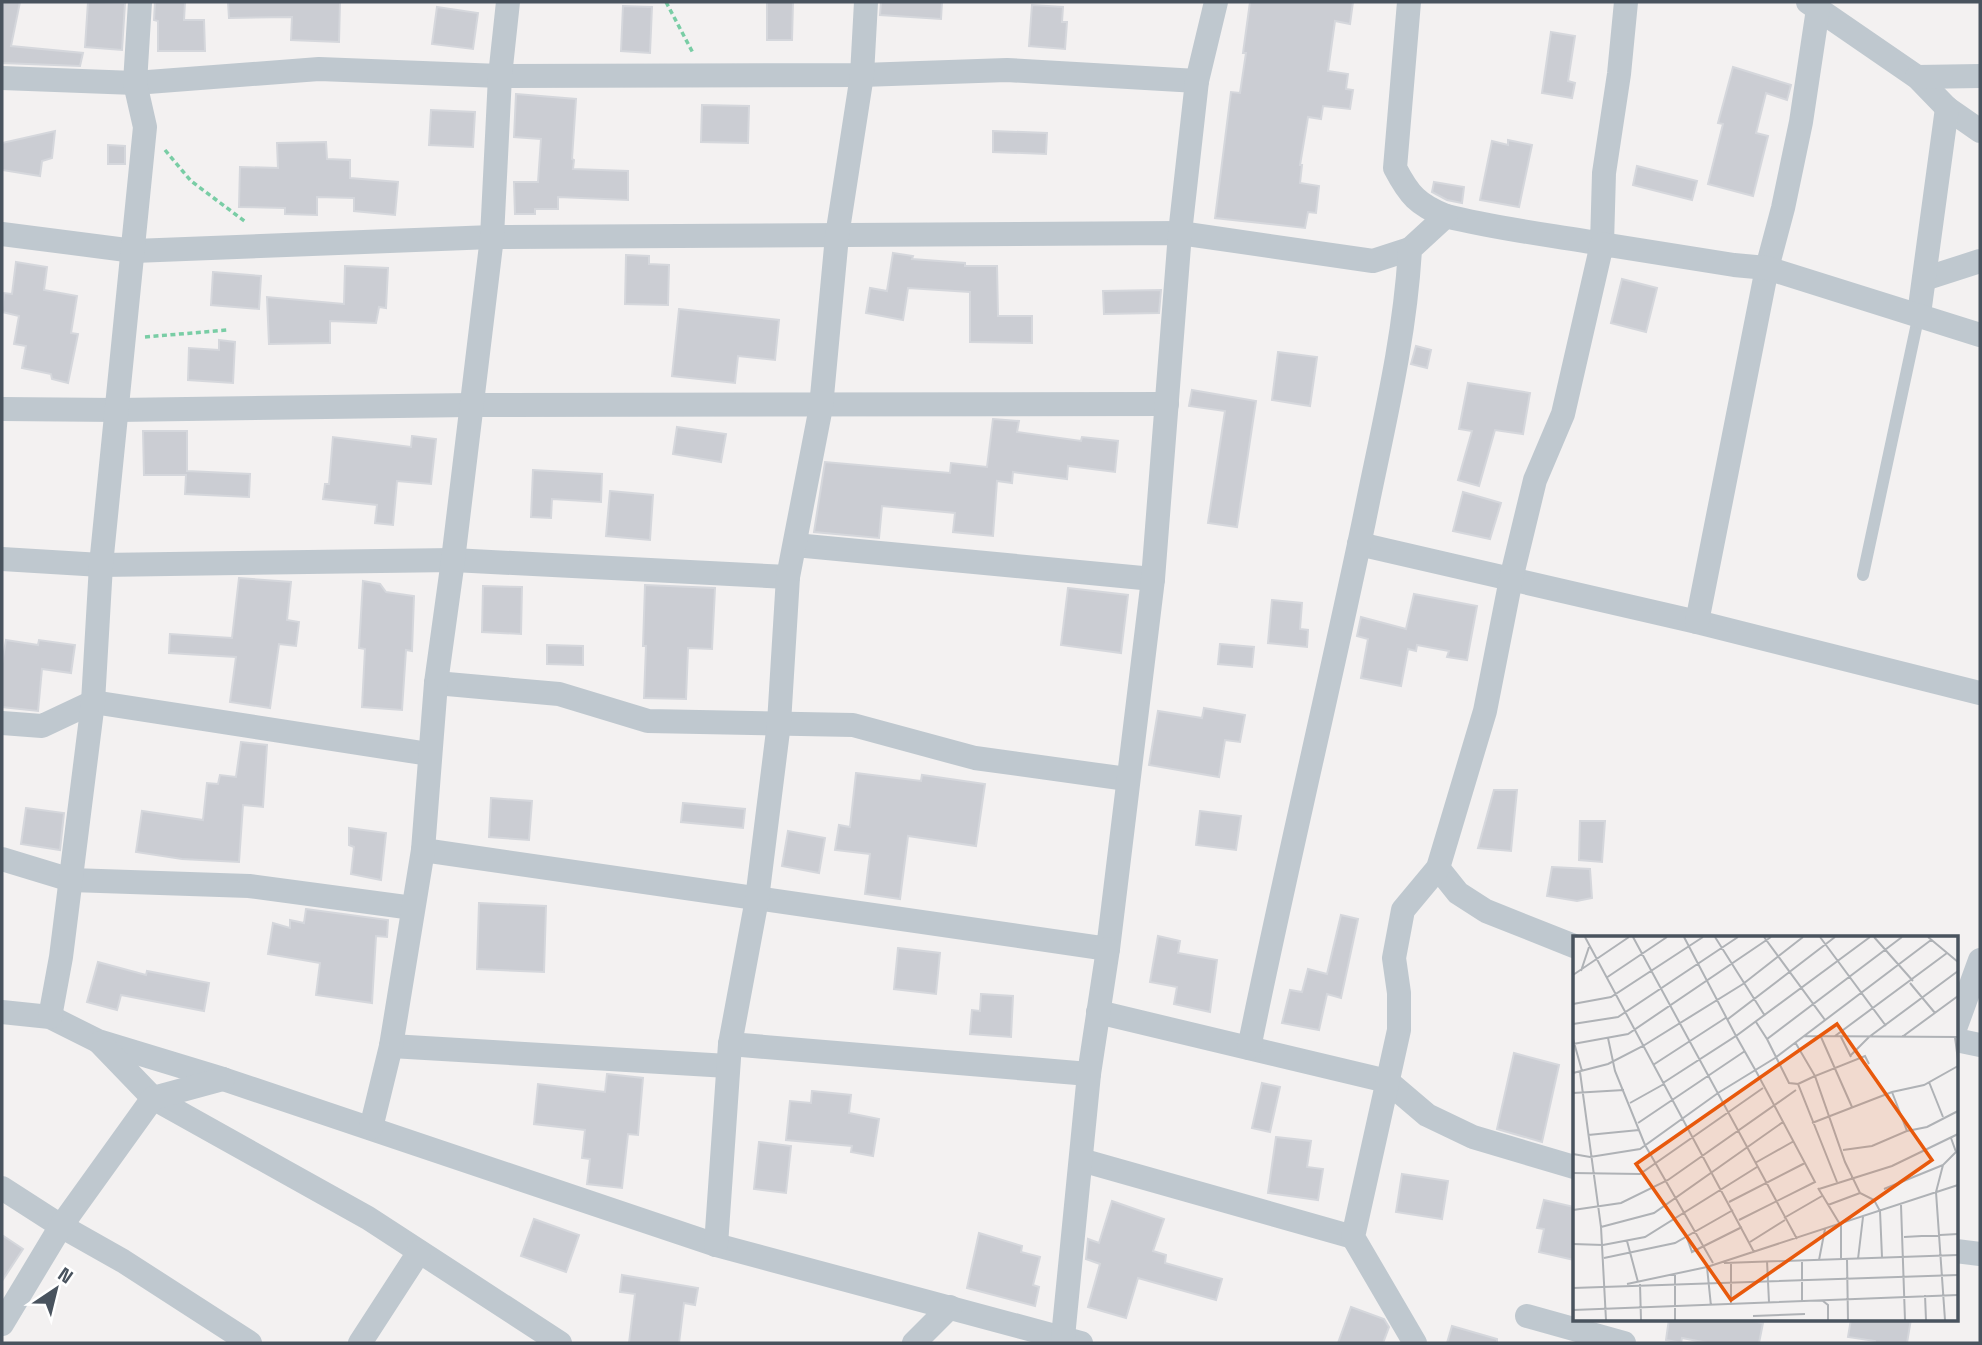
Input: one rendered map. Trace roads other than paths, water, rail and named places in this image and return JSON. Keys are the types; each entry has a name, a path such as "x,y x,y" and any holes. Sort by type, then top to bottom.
{"street":[{"path":"50,1017 71,880 93,702 102,565 145,127 135,83 140,2"},
{"path":"371,1128 391,1046 423,850 436,683 492,237 500,76 508,2"},
{"path":"716,1245 729,1055 757,899 779,723 789,578 821,407 837,236 862,75 866,2"},
{"path":"2,1012 50,1017 98,1041 223,1079 716,1245 1070,1341 1089,1074 1108,949 1153,579 1180,233 1197,82 1216,2"},
{"path":"1409,2 1395,168 1406,191 1429,209 1498,229 1767,268 1980,335"},
{"path":"1415,1343 1353,1237 1399,1030 1399,993 1394,958 1403,910 1438,868 1485,711 1511,579 1535,480 1563,414 1602,244 1604,173 1619,74 1626,2"},
{"path":"1696,622 1767,268 1801,122 1813,6 1917,77 1947,108 1980,131"},
{"path":"2,78 135,83 319,69 500,76 862,75 1007,70 1197,82"},
{"path":"1917,77 1980,76"},
{"path":"1919,314 1947,108"},
{"path":"2,234 134,251 492,237 1180,233 1373,261 1410,250 1446,216"},
{"path":"1249,1048 1399,349 1408,298 1410,250"},
{"path":"1924,279 1980,261"},
{"path":"2,409 1167,404"},
{"path":"1359,544 1696,622 1980,693"},
{"path":"795,545 1153,579"},
{"path":"2,559 102,565 453,559 789,578"},
{"path":"436,683 559,694 648,721 853,725 975,758 1127,779"},
{"path":"2,723 42,726 93,702 429,754"},
{"path":"423,850 1108,949"},
{"path":"2,859 71,880 249,886 413,908"},
{"path":"1438,868 1458,893 1486,911 1573,946"},
{"path":"1958,1020 1980,960"},
{"path":"1098,1012 1387,1082 1427,1115 1473,1137 1573,1167"},
{"path":"1958,1040 1980,1045"},
{"path":"98,1041 153,1098 368,1218 560,1343"},
{"path":"391,1046 729,1055 1089,1074"},
{"path":"2,1324 61,1226 153,1098 223,1079"},
{"path":"1081,1160 1353,1237"},
{"path":"2,1188 123,1261 250,1343"},
{"path":"1958,1251 1980,1254"},
{"path":"360,1343 419,1252"},
{"path":"914,1343 950,1307"},
{"path":"1527,1316 1624,1343"}],"lane":[{"path":"1863,575 1919,314"}]}
